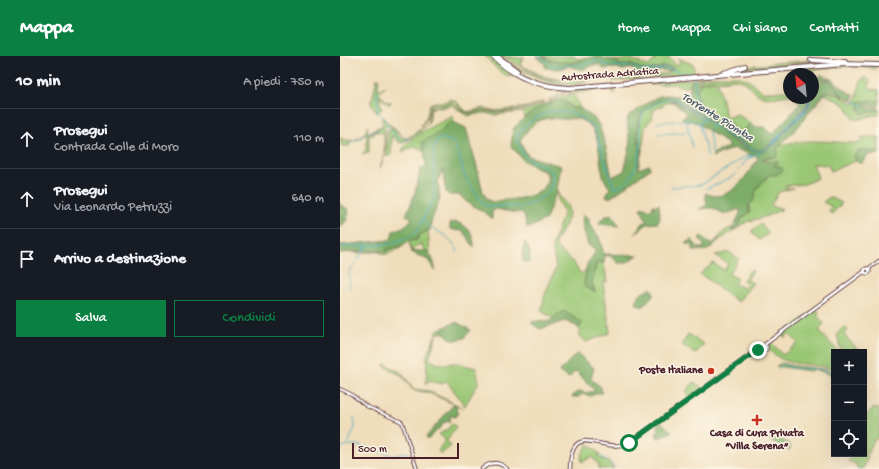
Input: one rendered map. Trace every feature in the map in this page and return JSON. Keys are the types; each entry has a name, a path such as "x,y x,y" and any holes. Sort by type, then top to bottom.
{"highway":[{"name":"Autostrada Adriatica","path":"493,56 508,69 523,78 552,87 582,88 827,65 861,63 879,64"},
{"name":"Autostrada Adriatica","path":"497,56 525,76 541,82 562,86 670,79"},
{"path":"811,60 845,62"},
{"name":"Autostrada Adriatica","path":"702,76 845,62 879,64"},
{"path":"810,68 827,65"},
{"path":"724,73 745,66"},
{"path":"718,75 741,76"}],"main road":[{"path":"570,469 572,450 580,442 590,440 611,446 621,446 632,441 879,261"},
{"path":"482,469 489,464 494,463 501,464 507,469"}],"street":[{"path":"340,389 351,394 361,403 402,422 417,469"}],"green space":[{"path":"485,56 491,56 502,66 548,88 573,89 548,100 565,92 547,90 509,75 510,78 497,69"},
{"path":"499,56 502,56 524,71 548,80 565,82 590,80 579,84 555,84 518,69"},
{"path":"504,56 519,58 524,56 520,65 546,77 562,80 550,79 534,74"},
{"path":"536,56 543,56 549,60 573,63 595,56 617,61 619,65 630,64 646,70 667,66 674,69 668,71 661,70 646,74 638,73 631,68 623,70 617,68 604,69 602,68 603,65 594,65 582,70 569,66 559,69 545,68 545,64"},
{"path":"543,56 574,56 576,59 586,59 575,62 558,62"},
{"path":"654,56 669,57 678,65 680,61 678,58 694,65 694,74 613,81 611,79 669,73 668,71 671,71 673,67 667,66 646,70 630,64 619,65 617,61 631,59 648,66 655,60"},
{"path":"819,61 741,69 748,66 772,63"},
{"path":"845,65 876,66 875,69 851,66 816,68"},
{"path":"821,75 831,79 854,95 853,101 843,96 829,79 821,79 819,81 819,76"},
{"path":"735,76 747,79 763,92 783,91 783,96 763,97 743,81 730,79 728,81 702,81 696,78"},
{"path":"866,77 870,81 869,88 879,90 879,101 872,100 859,102 861,114 879,110 879,115 854,119 845,105 825,94 819,101 819,97 822,94 832,92 852,103 855,103 861,80"},
{"path":"377,78 379,78 378,90 386,86 379,93 386,101 392,102 389,105 379,96 382,109 377,113 371,104"},
{"path":"695,79 686,88 675,84 650,85 653,82"},
{"path":"695,79 702,84 697,89 698,99 707,110 717,119 729,122 734,130 741,134 751,123 756,127 764,127 772,134 800,104 807,104 778,139 762,150 756,150 726,133 707,118 676,99 668,98 655,103 642,112 638,124 638,139 642,151 638,169 649,165 650,169 610,198 606,196 610,188 602,171 598,142 595,133 581,120 547,118 536,122 520,141 528,156 561,166 557,190 546,219 529,228 527,227 524,215 521,212 516,213 496,209 492,212 492,219 463,199 460,195 449,195 446,192 442,169 438,182 440,199 431,222 430,230 419,235 417,240 388,249 386,252 377,250 340,253 340,245 391,240 393,231 404,226 410,221 412,218 406,215 415,192 420,169 426,166 422,142 438,133 451,121 466,128 483,192 487,199 492,202 518,198 536,193 543,189 547,182 547,173 524,161 511,146 513,129 523,119 536,110 550,102 563,100 572,108 580,108 594,118 599,125 605,143 612,177 624,171 630,146 627,120 629,115 660,96 682,96 689,94 691,82"},
{"path":"823,80 829,80 844,98 834,92 828,92 822,95 819,99 819,83"},
{"path":"726,81 717,82 726,116 729,117 737,114 751,123 741,134 727,122 718,119 709,113 702,105 697,95 699,86 697,82"},
{"path":"615,86 615,93 612,93 612,89 606,88 566,95 578,89"},
{"path":"574,94 580,108 572,108 569,103 548,104 549,102 564,95 566,97"},
{"path":"668,98 681,102 743,143 762,150 769,146 771,147 764,152 753,151 721,133 705,120 676,101 672,100 654,110 652,118 645,127 642,151 638,131 640,116 648,107"},
{"path":"450,99 456,101 467,112 453,101 442,105 433,104 429,109 426,120 421,126 427,116 429,105 434,102 444,102"},
{"path":"872,100 879,101 879,106 864,105 864,107 879,108 879,110 861,114 858,102"},
{"path":"545,101 525,109 498,112 482,110 470,113 467,112 483,108 494,111 528,107"},
{"path":"676,101 705,119 739,145 747,149 763,152 777,142 788,128 808,108 808,104 815,104 799,126 777,148 778,153 776,157 763,158 762,160 769,162 777,161 778,163 774,165 782,168 783,171 777,175 769,175 757,188 753,202 749,204 749,213 742,218 739,226 732,231 740,213 740,209 725,214 712,208 699,209 707,205 705,193 714,196 730,192 743,180 759,158 734,148 712,157 714,153 728,147 728,144 696,122 685,121 682,117 687,116 687,114 673,102 667,102"},
{"path":"451,102 464,112 470,114 482,111 498,113 525,111 545,103 547,105 525,118 523,112 494,115 484,113 468,116 452,105 441,108 438,106"},
{"path":"431,107 436,107 431,109 430,118 427,124"},
{"path":"453,116 454,122 451,121 438,133 425,141 423,147 424,151 414,146 402,152 405,146 416,136"},
{"path":"382,117 402,135 390,126 383,127 361,137 368,126 367,133 383,125"},
{"path":"427,124 416,135 403,142 399,143 392,135 391,155 386,157 388,129 392,128 401,137 408,138"},
{"path":"383,127 385,129 384,154 384,133 374,132 374,135 369,135 369,153 362,154 366,150 367,135"},
{"path":"861,137 879,137 879,151 858,153 855,156 856,161 831,171 828,165 813,164 818,178 805,184 785,186 785,188 793,188 779,192 771,204 776,208 782,208 781,210 759,219 748,221 718,241 718,238 723,232 732,227 732,231 741,222 742,218 749,213 749,206 754,194 776,168 767,160 762,160 765,158 772,158 779,146 789,143 809,141 860,143 862,141"},
{"path":"340,138 344,140 356,139 350,142 349,146 342,146"},
{"path":"867,149 870,151 879,151 879,154 868,155 861,164 856,161 854,155 858,153 857,151"},
{"path":"557,190 569,210 569,215 566,224 555,243 556,247 573,262 581,274 587,268 585,287 592,291 595,290 592,283 596,264 600,261 602,264 604,263 607,282 603,282 610,333 586,342 578,334 581,333 578,327 580,327 579,321 572,316 558,315 553,318 541,311 545,294 556,268 552,246 564,213 558,201"},
{"path":"830,197 842,203 832,214 829,212 832,207 823,202"},
{"path":"340,204 349,210 347,220 340,228"},
{"path":"659,204 660,218 658,223 647,224 635,234 643,223 647,221 640,208 645,207 650,210 654,207 652,206"},
{"path":"612,214 619,226 598,224 604,217"},
{"path":"583,215 589,218 589,223 599,237 604,254 638,255 626,263 618,263 609,256 605,256 604,263 597,261 592,283 595,292 585,287 584,284 587,264 595,252 595,249 588,245 583,227"},
{"path":"455,222 463,225 472,234 474,247 462,230 459,231 450,229 450,223"},
{"path":"761,224 769,233 759,240 751,231"},
{"path":"428,231 430,253 424,251 421,243 411,250 415,254 411,252 409,241 417,240 421,234"},
{"path":"702,236 708,243 713,243 718,238 718,241 708,250 693,251 693,245 686,244 691,239 699,248 703,248 704,245 699,238"},
{"path":"525,241 530,252 530,261 528,263 523,261 522,254"},
{"path":"404,244 401,248 385,255 379,252 355,253 387,251 388,249"},
{"path":"411,250 429,252 434,263 435,271 428,260 415,254"},
{"path":"729,252 739,259 729,274 737,278 734,284 745,288 747,283 743,281 750,270 753,271 747,280 753,283 738,302 700,274 713,263 724,270 728,264 715,255"},
{"path":"649,289 652,289 654,294 642,307 636,304 639,295"},
{"path":"816,309 820,313 817,315 824,324 820,328 820,332 836,349 831,349 831,369 816,365 799,364 783,360 776,356 768,349 770,341 783,355 798,343 789,334 785,338 782,334"},
{"path":"564,311 582,323 581,325 578,327 565,321 540,329 531,323 535,321 549,321"},
{"path":"456,322 471,330 464,338 453,341 440,329"},
{"path":"844,326 848,330 844,335 857,349 840,348 837,334"},
{"path":"438,329 440,329 443,333 438,333 436,336 429,359 438,364 457,363 476,368 479,382 465,406 446,380 443,384 428,381 426,384 427,355"},
{"path":"688,334 704,344 695,354 682,345"},
{"path":"577,353 594,368 591,379 601,387 602,393 597,393 591,396 582,394 579,397 572,397 575,393 581,391 584,393 595,391 576,371 569,378 559,372"},
{"path":"782,363 815,368 831,372 831,375 815,369 810,371 776,366"},
{"path":"386,364 400,372 414,389 429,391 463,408 429,393 413,390 402,376 383,365"},
{"path":"694,382 703,388 690,397 686,391"},
{"path":"454,404 459,406 456,409 458,413 455,417 450,416 450,421 442,423 442,426 428,439 426,437"},
{"path":"873,408 879,409 879,438 874,440 868,453 867,452 867,415"},
{"path":"661,422 672,432 658,438 656,434 659,430 656,426"},
{"path":"452,423 456,427 447,441 451,446 441,454 438,451 445,440 439,434 448,429"},
{"path":"771,435 790,444 790,449 789,450 769,440"},
{"path":"588,444 600,454 597,456 608,462 614,469 599,469 599,465 592,457 582,462 581,456"},
{"path":"868,456 863,469 857,468 856,464 848,461 851,457"}],"water":[{"path":"807,104 809,104 804,113 787,129 773,146 769,146"}],"waterway":[{"path":"539,56 550,65 557,66 580,65 597,61 607,65 623,67 630,66 645,71 668,68 691,75"},
{"path":"694,79 696,99 706,118"},
{"path":"377,91 378,113 384,117 388,126"},
{"name":"Torrente Piomba","path":"340,247 389,244 409,237 417,231 435,195 433,156 436,141 442,138 455,143 465,177 485,206 522,207 536,201 549,192 553,179 552,172 550,169 528,159 517,141 517,136 524,127 536,117 552,111 571,113 585,120 594,128 614,188 625,183 633,173 640,149 640,126 644,112 653,105 666,99 677,100 724,133 755,151 762,151 769,147"},
{"name":"Torrente Piomba","path":"853,102 856,102 864,107"},
{"path":"704,119 700,122 700,127 708,156"},
{"path":"656,123 685,120"},
{"path":"658,134 689,132 686,120 700,124"},
{"path":"712,153 709,131 713,125"},
{"path":"367,134 380,127 388,126"},
{"path":"389,128 400,140"},
{"path":"689,132 692,147"},
{"path":"350,142 365,135"},
{"path":"402,141 409,138"},
{"path":"671,187 701,185 746,156 757,156 761,152"},
{"path":"706,189 734,176 748,158 753,157"},
{"path":"423,220 432,228 447,237 455,245 458,252"},
{"path":"349,272 367,246"},
{"path":"349,274 350,289"},
{"path":"778,368 783,365 831,372"},
{"path":"348,444 355,427 354,417"},
{"path":"340,448 348,445 356,445 374,449 393,456 409,452"},
{"path":"600,456 615,467"}],"place":[{"name":"Poste Italiane","path":"711,371"},
{"name":"Casa di Cura Privata “Villa Serena”","path":"757,420"}],"route":[{"path":"629,443 758,350"}]}
